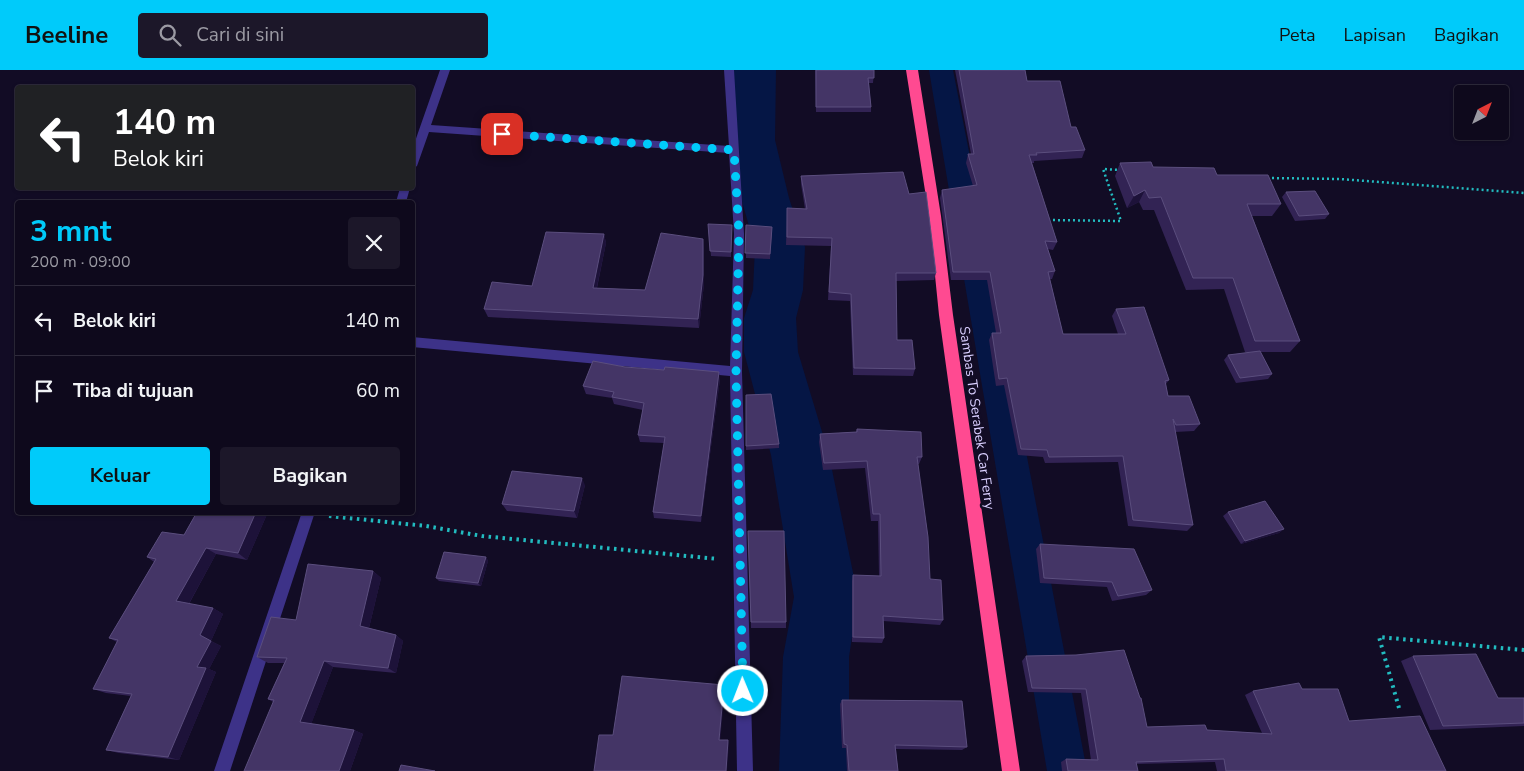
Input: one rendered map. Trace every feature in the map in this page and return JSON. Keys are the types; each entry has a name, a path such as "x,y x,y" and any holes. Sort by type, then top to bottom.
{"highway":[{"name":"Sambas To Serabek Car Ferry","path":"912,70 935,216 946,315 1012,771"}],"street":[{"path":"415,157 445,70"},
{"path":"729,70 739,234 736,372 745,771"},
{"path":"425,128 734,150"},
{"path":"415,342 736,372"},
{"path":"222,771 308,515"}],"path":[{"path":"1042,220 1121,220 1102,169 1122,170"},
{"path":"1258,178 1340,179 1524,194"},
{"path":"327,515 426,526 482,536 741,561"},
{"path":"1399,708 1379,637 1524,650"}],"building":[{"path":"816,70 874,70 874,78 868,78 871,107 816,107"},
{"path":"959,70 1025,70 1027,81 1060,81 1071,127 1076,127 1085,150 1029,155 1057,242 1045,241 1055,271 1048,272 1063,334 1126,334 1116,309 1144,307 1169,380 1165,381 1168,396 1189,396 1200,424 1176,425 1173,419 1193,525 1133,520 1123,456 1049,457 1047,450 1021,449 1007,378 999,379 992,333 1001,333 990,272 953,272 942,190 977,185 968,154 974,154"},
{"path":"1151,162 1153,167 1214,168 1217,175 1268,175 1281,204 1247,204 1300,341 1255,341 1233,278 1193,278 1161,197 1149,198 1145,190 1134,196 1120,163"},
{"path":"903,172 909,194 926,192 936,273 896,273 897,340 912,340 915,369 854,368 851,294 829,292 832,238 787,237 787,208 807,209 801,176"},
{"path":"1315,191 1329,214 1299,216 1286,192"},
{"path":"708,224 732,225 731,252 710,251"},
{"path":"746,225 772,227 770,254 745,253"},
{"path":"546,232 604,234 593,288 645,290 661,233 703,239 703,275 698,319 484,309 492,282 532,286"},
{"path":"1260,351 1272,374 1240,378 1228,355"},
{"path":"593,361 625,367 664,370 665,367 719,372 701,516 653,512 665,437 638,435 644,403 612,397 614,392 583,386"},
{"path":"771,394 779,444 746,446 746,395"},
{"path":"857,429 921,432 922,457 917,457 928,537 930,579 941,580 943,620 883,616 884,638 853,637 853,575 881,576 880,514 873,514 867,461 824,463 820,434 857,432"},
{"path":"512,471 582,478 574,511 502,504"},
{"path":"1265,501 1284,529 1245,541 1228,512"},
{"path":"195,515 255,515 238,553 206,548 176,601 213,608 200,635 211,641 197,667 206,668 168,757 106,750 132,694 93,689 118,640 109,638 156,559 147,557 162,532 184,535"},
{"path":"748,531 784,531 786,622 751,622"},
{"path":"1040,544 1134,549 1152,590 1118,596 1112,582 1044,578"},
{"path":"444,552 486,557 478,583 436,578"},
{"path":"308,564 373,571 360,626 396,635 388,668 324,661 300,722 354,730 339,771 244,771 274,700 268,699 287,658 257,657 271,617 296,620"},
{"path":"1124,650 1141,698 1147,727 1205,725 1207,730 1272,734 1253,691 1299,683 1302,689 1338,689 1349,721 1420,716 1446,771 1226,771 1224,759 1136,762 1138,771 1068,771 1066,759 1098,760 1086,689 1032,688 1026,656 1076,655"},
{"path":"1476,654 1498,698 1524,698 1524,723 1443,726 1413,656"},
{"path":"622,676 724,685 719,740 728,740 726,771 594,771 599,735 613,735"},
{"path":"842,700 962,701 967,747 895,745 898,771 849,771 847,745 844,744"},
{"path":"401,765 435,771 399,771"}],"waterway":[{"path":"755,70 753,140 765,198 780,247 778,290 770,318 771,352 800,455 826,597 816,657 814,771"},
{"path":"941,70 966,208"},
{"path":"971,237 1067,771"}],"route":[{"path":"502,134 734,150 739,234 736,372 743,691"}]}
